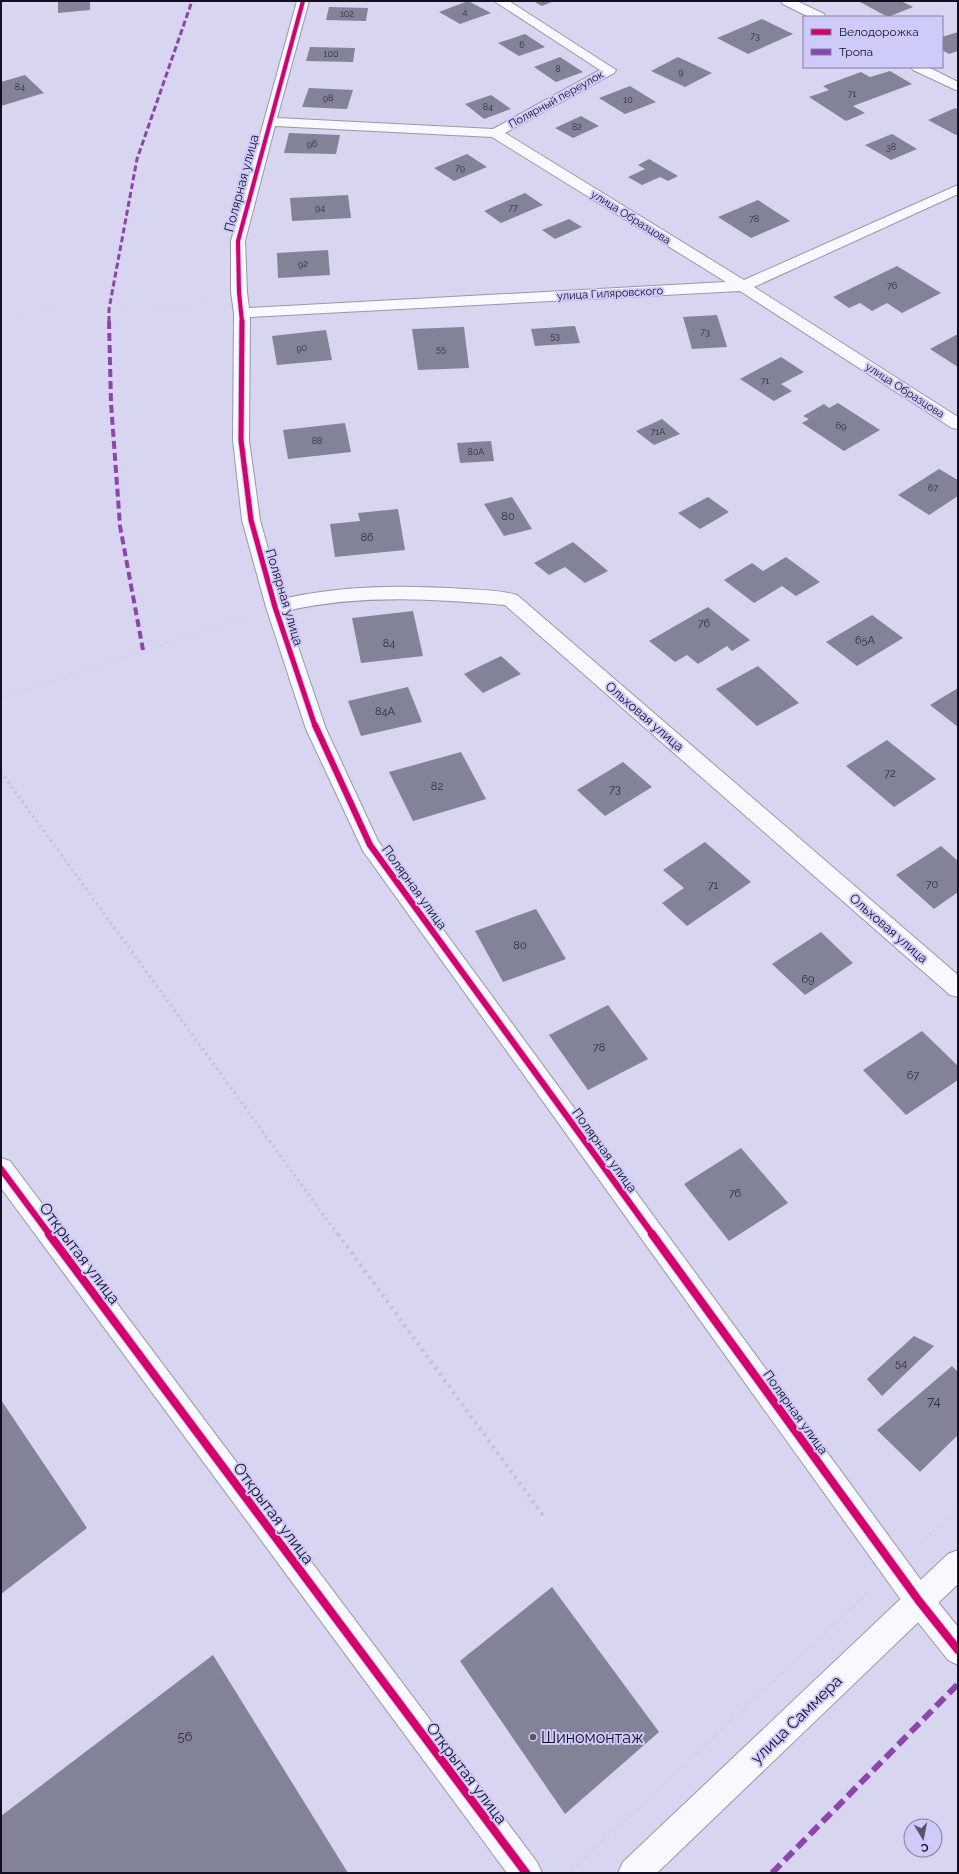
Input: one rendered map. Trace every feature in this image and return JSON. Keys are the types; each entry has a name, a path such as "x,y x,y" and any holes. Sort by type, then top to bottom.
{"street":[{"name":"Полярная улица","path":"303,1 238,241 239,292 242,313 241,440 251,520 275,606 316,729 370,845 919,1601 958,1650"},
{"name":"Полярный переулок","path":"495,133 609,70 500,1"},
{"path":"787,1 817,16"},
{"path":"920,68 958,87"},
{"name":"улица Образцова","path":"269,122 495,133 743,286 958,424"},
{"name":"улица Гиляровского","path":"242,313 743,286 958,190"},
{"name":"Ольховая улица","path":"275,606 302,599 345,594 376,593 448,593 510,599 958,988"},
{"name":"Открытая улица","path":"1,1168 526,1873"},
{"name":"улица Саммера","path":"634,1873 958,1564"}],"path":[{"path":"1,317 28,312 200,304 239,292"},
{"path":"1,699 275,606"},
{"path":"568,1873 958,1509"}],"building":[{"path":"58,1 90,1 90,10 58,13"},
{"path":"468,1 491,13 460,24 439,12"},
{"path":"533,1 554,1 542,6"},
{"path":"901,1 913,7 890,16 886,16 860,2"},
{"path":"329,7 368,8 366,21 326,20"},
{"path":"762,19 793,34 748,54 717,38"},
{"path":"958,32 958,51 949,54 943,51 943,37"},
{"path":"525,34 545,47 519,56 498,43"},
{"path":"310,47 355,48 353,62 306,61"},
{"path":"560,57 583,72 556,82 534,67"},
{"path":"678,57 712,73 685,87 651,71"},
{"path":"890,71 912,84 853,106 865,113 846,121 809,97 829,90 823,86 861,72 870,77"},
{"path":"25,75 44,93 1,106 1,82"},
{"path":"630,86 656,102 625,114 599,98"},
{"path":"309,88 353,90 347,109 302,107"},
{"path":"491,95 511,109 484,119 465,104"},
{"path":"955,108 958,110 958,135 928,120"},
{"path":"581,116 599,126 573,138 555,128"},
{"path":"289,133 340,135 336,154 284,153"},
{"path":"892,134 917,149 891,160 865,145"},
{"path":"467,154 487,167 454,181 434,168"},
{"path":"649,159 678,176 668,181 660,177 642,185 628,177 645,169 638,165"},
{"path":"525,193 543,205 501,223 484,211"},
{"path":"348,195 351,218 292,221 290,198"},
{"path":"758,200 790,221 751,238 718,217"},
{"path":"569,219 582,227 555,239 542,230"},
{"path":"328,250 330,275 278,278 277,253"},
{"path":"897,266 941,293 902,313 887,303 872,311 860,303 849,308 833,297"},
{"path":"717,315 727,347 692,349 683,317"},
{"path":"575,326 580,343 535,346 531,329"},
{"path":"464,327 469,368 418,370 412,329"},
{"path":"326,330 332,360 277,365 272,336"},
{"path":"958,334 958,367 930,349"},
{"path":"781,357 804,372 781,384 792,391 774,401 740,379"},
{"path":"838,403 880,430 844,451 802,423 809,419 803,416 824,404 829,408"},
{"path":"662,419 680,434 654,445 636,431"},
{"path":"345,423 351,452 288,459 283,430"},
{"path":"491,441 494,461 460,463 457,443"},
{"path":"939,469 958,480 958,496 929,515 898,495"},
{"path":"512,497 532,529 504,536 484,504"},
{"path":"708,497 729,512 700,529 678,513"},
{"path":"398,509 405,550 335,557 330,524 360,521 358,513"},
{"path":"573,542 608,571 585,583 565,567 549,575 534,563"},
{"path":"786,557 820,582 796,596 782,586 754,603 724,580 752,563 763,571"},
{"path":"708,607 750,640 732,651 727,646 698,664 687,655 675,662 649,641"},
{"path":"413,611 423,656 361,663 352,618"},
{"path":"872,615 903,638 857,666 826,642"},
{"path":"501,656 521,674 483,693 464,674"},
{"path":"758,666 799,703 757,726 716,689"},
{"path":"408,687 422,722 361,736 348,701"},
{"path":"958,688 958,727 930,705"},
{"path":"887,740 936,779 894,807 846,766"},
{"path":"461,752 486,799 413,821 389,772"},
{"path":"623,762 652,787 605,816 577,790"},
{"path":"705,842 751,882 687,926 662,903 684,888 663,870"},
{"path":"941,846 958,861 958,892 934,909 896,875"},
{"path":"536,909 566,959 503,982 475,931"},
{"path":"821,932 853,963 805,995 772,964"},
{"path":"608,1005 648,1059 588,1090 549,1035"},
{"path":"922,1031 958,1066 958,1080 906,1115 863,1070"},
{"path":"741,1148 788,1203 729,1241 684,1184"},
{"path":"914,1336 934,1346 882,1396 867,1379"},
{"path":"952,1366 958,1372 958,1435 920,1472 877,1430"},
{"path":"1,1400 87,1528 1,1594"},
{"path":"552,1587 659,1732 565,1814 460,1661"},
{"path":"213,1655 348,1873 1,1873 1,1816"}],"railway":[{"path":"1,772 338,1235"},
{"path":"338,1234 545,1518"}],"marked path":[{"path":"143,650 120,526 111,403 109,309 137,159 192,1"},
{"path":"772,1873 958,1684"}],"cycle path":[{"path":"303,1 238,241 239,292 242,313 241,440 251,520 275,607 316,729 370,845 919,1601 958,1650"},
{"path":"1,1169 526,1873"}],"place":[{"name":"Шиномонтаж","path":"533,1737"}]}
